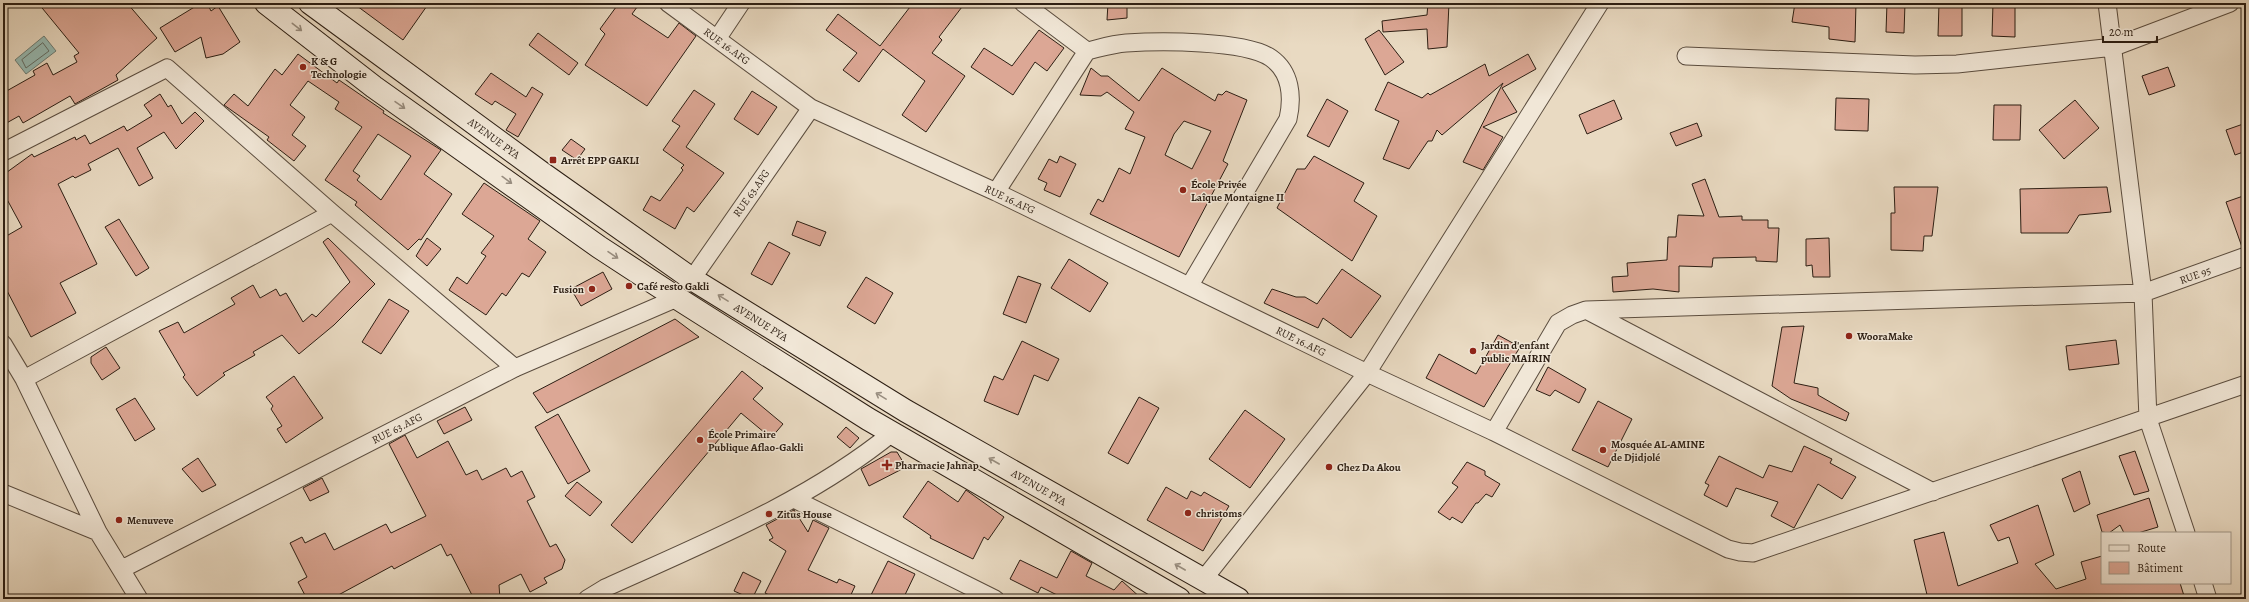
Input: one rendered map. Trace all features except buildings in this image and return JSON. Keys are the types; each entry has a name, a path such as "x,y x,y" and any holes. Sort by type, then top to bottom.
{"main road":[{"path":"266,3 374,87 593,242 677,298 892,433 1179,599"},
{"name":"AVENUE PYA","path":"310,3 542,173 692,279 906,411 1238,599"},
{"path":"677,298 692,279"},
{"path":"892,433 906,411"}],"street":[{"name":"RUE 16.AFG","path":"668,3 810,108 996,192 1190,285 1367,373 1494,432 1728,549 1740,552 1753,553 2148,419 2246,384"},
{"path":"717,39 741,3"},
{"path":"1023,3 1087,50 1125,43 1202,43 1258,50 1272,59 1285,76 1290,86 1291,103 1288,119 1190,285"},
{"path":"1203,580 1367,373 1600,3"},
{"path":"2107,3 2114,47 2143,293 2148,419 2186,532"},
{"path":"1686,56 1915,65 1957,64 2114,47 2230,3"},
{"path":"996,192 1087,50"},
{"path":"3,152 167,68 332,213 515,368"},
{"name":"RUE 63.AFG","path":"692,279 810,108"},
{"path":"24,379 332,213"},
{"name":"RUE 95","path":"1586,310 2143,293 2246,256"},
{"name":"RUE 63.AFG","path":"122,569 515,368 677,298"},
{"path":"1494,432 1558,323 1586,310 1932,492"},
{"path":"3,344 24,379 98,532 139,599"},
{"path":"587,599 608,594 794,499 871,450 892,433"},
{"path":"3,493 98,532"},
{"path":"794,499 995,599"},
{"path":"2203,584 2208,599"}],"water":[{"path":"44,36 56,51 26,74 15,60"}],"place":[{"name":"K & G Technologie","path":"303,67"},
{"name":"Arrêt EPP GAKLI","path":"553,160"},
{"name":"École Privée Laîque Montaigne II","path":"1183,190"},
{"name":"Café resto Gakli","path":"629,286"},
{"name":"Fusion","path":"592,289"},
{"name":"WooraMake","path":"1849,336"},
{"name":"Jardin d'enfant public MAIRIN","path":"1473,351"},
{"name":"École Primaire Publique Aflao-Gakli","path":"700,440"},
{"name":"Mosquée AL-AMINE de Djidjolé","path":"1603,450"},
{"name":"Pharmacie Jahnap","path":"887,465"},
{"name":"Chez Da Akou","path":"1329,467"},
{"name":"christoms","path":"1188,513"},
{"name":"Zitus House","path":"769,514"},
{"name":"Menuveve","path":"119,520"}]}
